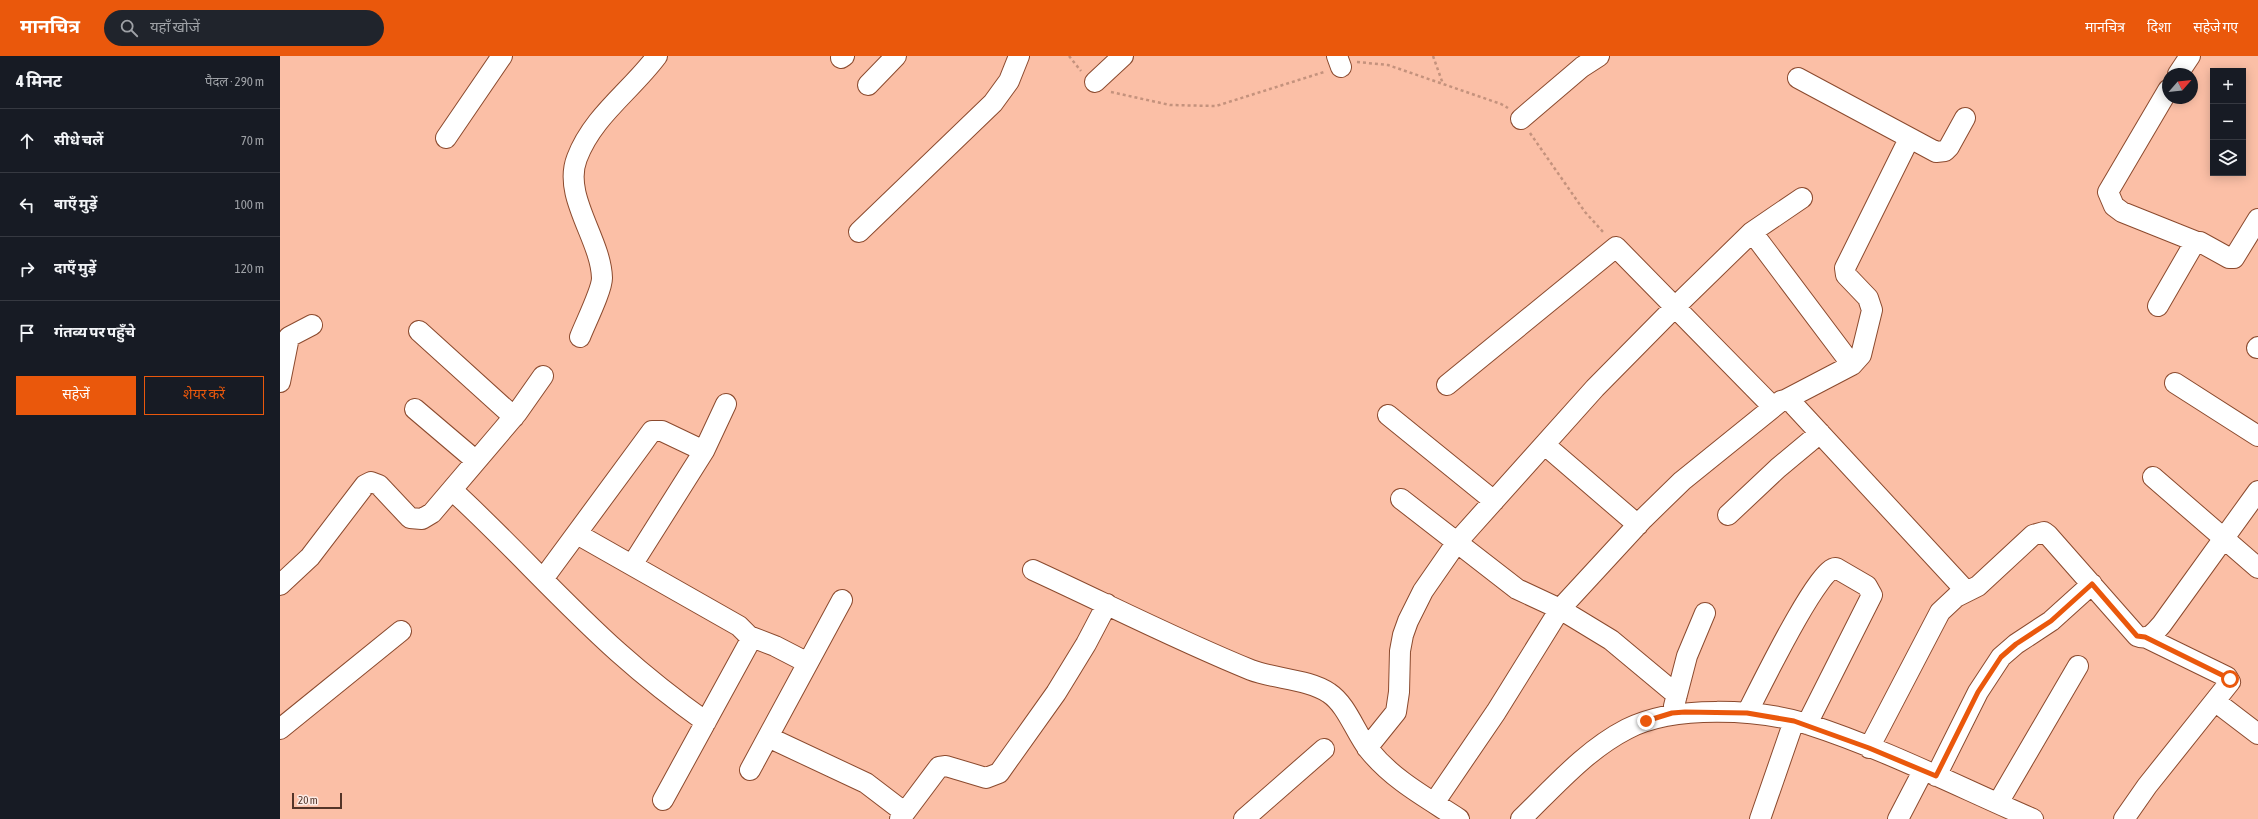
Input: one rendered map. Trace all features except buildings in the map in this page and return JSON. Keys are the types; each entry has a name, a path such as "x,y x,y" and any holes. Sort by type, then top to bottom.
{"street":[{"path":"446,138 502,56"},
{"path":"580,337 602,278 597,256 573,182 574,168 577,157 605,112 645,72 657,56"},
{"path":"868,85 896,56"},
{"path":"859,232 993,103 1010,81 1019,56"},
{"path":"1094,82 1123,56"},
{"path":"1521,119 1582,67 1599,56"},
{"path":"2182,68 2190,56"},
{"path":"1798,78 1909,139 1936,152 1945,151 1965,118"},
{"path":"2162,100 2108,192 2114,206 2122,212 2197,242 2229,258 2234,258 2258,219"},
{"path":"1033,570 1251,670 1308,684 1328,692 1339,703 1367,748 1390,772 1445,813 1496,712 1560,609 1638,525 1706,459 1779,404 1852,365 1862,355 1872,310 1868,298 1846,275 1845,268 1909,139"},
{"path":"1367,748 1396,712 1399,692 1402,635 1408,621 1423,592 1457,542 1595,388 1674,308 1752,232 1802,198"},
{"path":"1752,232 1852,365"},
{"path":"2158,306 2193,245 2197,242"},
{"path":"1447,385 1616,247 1674,308 1779,404 1792,403 1966,591"},
{"path":"280,382 289,337 312,325"},
{"path":"419,331 514,417"},
{"path":"280,585 310,557 356,494 365,485 371,482 379,485 410,518 416,520 422,519 432,513 475,460 514,417 543,376"},
{"path":"2175,383 2258,436"},
{"path":"632,565 704,451 726,404"},
{"path":"415,409 475,460"},
{"path":"1388,415 1494,501"},
{"path":"543,579 652,431 662,430 704,451"},
{"path":"1728,514 1778,468 1820,433"},
{"path":"1545,445 1638,525"},
{"path":"2153,477 2258,568"},
{"path":"452,490 499,533 543,579 617,651 663,691 706,722"},
{"path":"2145,637 2154,633 2162,624 2258,490"},
{"path":"1401,499 1517,589 1560,609 1612,640 1674,704"},
{"path":"1869,748 1940,612 1966,591 1981,583 2034,535 2044,532 2137,636 2145,637 2227,677 2230,682 2216,702 2152,780 2124,819"},
{"path":"577,534 739,626 750,636 768,642 808,663"},
{"path":"1747,713 1801,611 1828,570 1836,568 1867,586 1872,595 1801,723 1760,819"},
{"path":"1898,819 1929,773 2001,657 2016,644 2051,621 2092,584"},
{"path":"750,770 842,600"},
{"path":"768,737 866,782 902,816 939,767 946,766 986,778 999,773 1056,694 1086,644 1107,604"},
{"path":"1674,704 1687,656 1705,613"},
{"path":"280,729 400,631"},
{"path":"663,800 749,643 750,636"},
{"path":"1998,804 2078,666"},
{"path":"2216,702 2258,734"},
{"path":"1522,819 1581,761 1611,738 1646,721 1674,704 1747,713 1801,723 1869,748 2033,819"},
{"path":"1244,819 1324,749"}],"path":[{"path":"1069,56 1084,75 1111,92 1170,105 1216,106 1264,92 1339,61 1388,64 1501,104 1521,119 1585,212 1616,247"},
{"path":"1433,56 1443,84"}],"route":[{"path":"1646,721 1672,713 1685,712 1747,713 1794,721 1807,724 1869,748 1936,776 1978,692 1989,673 2001,657 2016,644 2051,621 2092,584 2137,636 2142,638 2145,637 2166,649 2230,679"}]}
